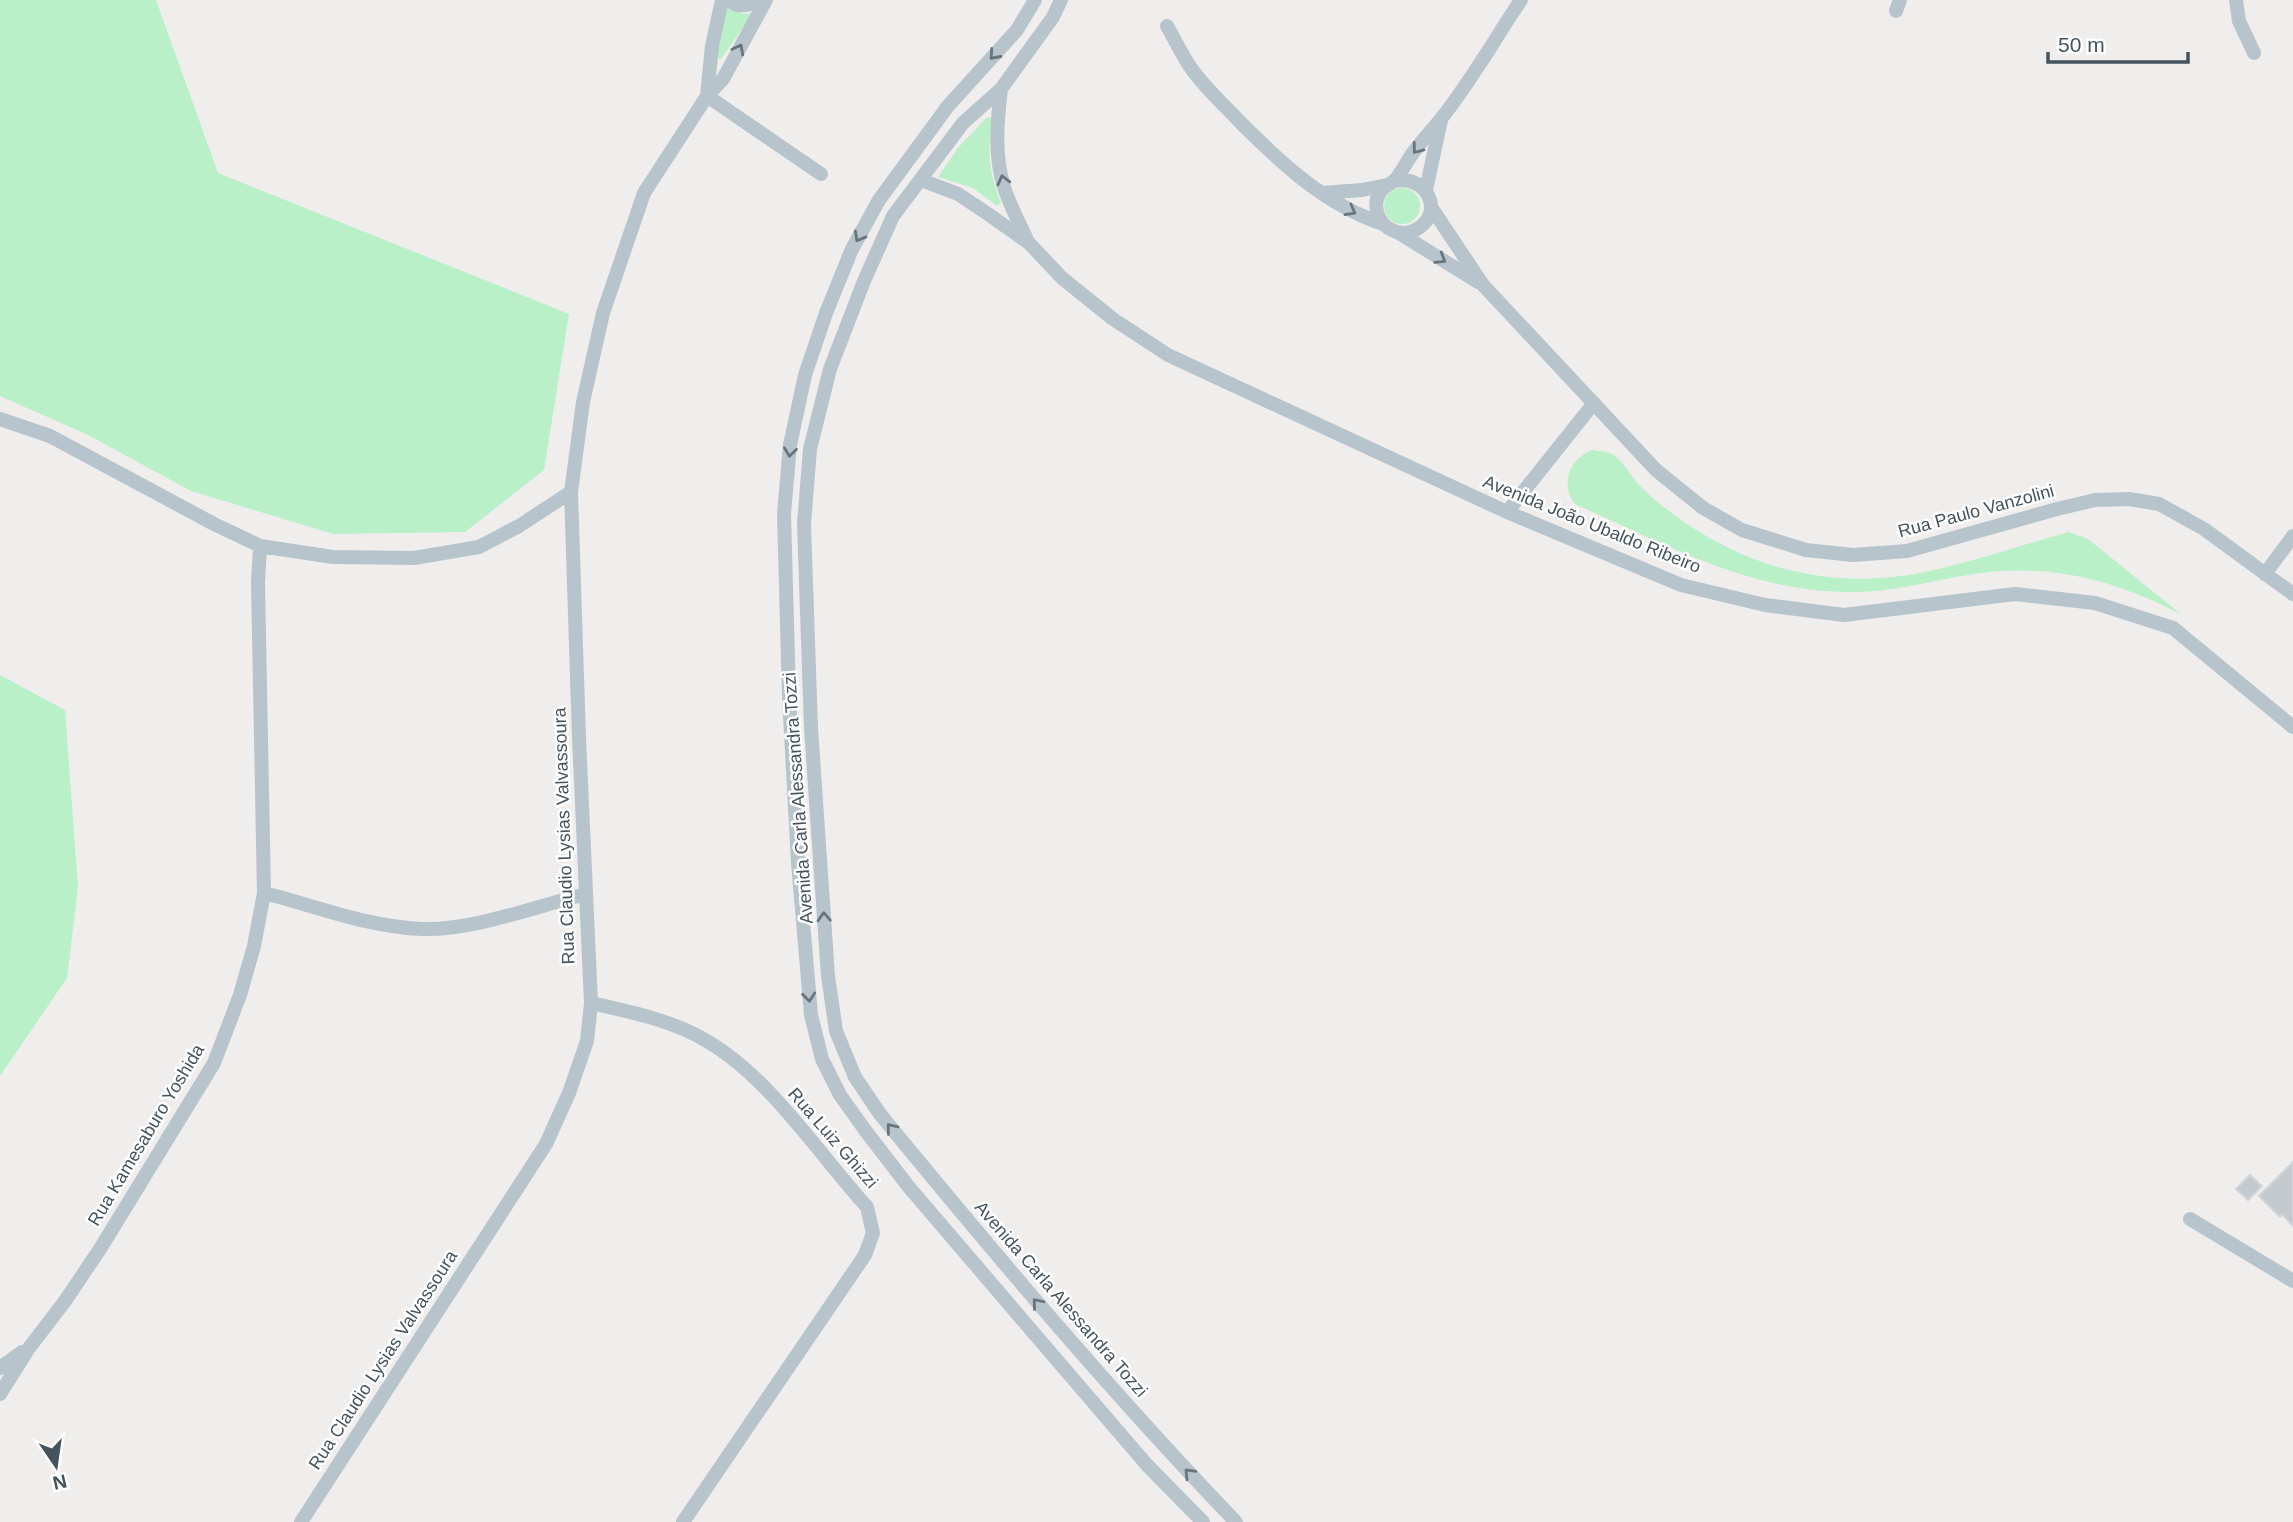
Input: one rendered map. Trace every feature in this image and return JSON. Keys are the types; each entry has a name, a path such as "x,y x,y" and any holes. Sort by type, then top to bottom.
{"street":[{"name":"Rua Claudio Lysias Valvassoura","path":"708,96 712,46 722,0"},
{"path":"729,0 738,5 763,0"},
{"name":"Rua Claudio Lysias Valvassoura","path":"301,1522 547,1144 587,1041 591,1003 571,492 583,402 603,313 644,193 708,96 723,79 763,0"},
{"name":"Avenida Carla Alessandra Tozzi","path":"1035,0 1017,30 948,106 879,200 852,249 805,375 790,445 784,513 789,696 798,863 811,1014 822,1059 864,1130 908,1186 1083,1391 1147,1465 1203,1522"},
{"name":"Avenida Carla Alessandra Tozzi","path":"1061,0 1053,17 1001,89 963,123 893,216 830,369 810,449 804,524 811,728 828,976 836,1031 855,1077 880,1114 1059,1328 1168,1452 1236,1522"},
{"path":"1383,224 1376,208 1381,191 1442,119 1521,0"},
{"path":"2236,0 2239,21 2254,53"},
{"path":"1167,26 1191,67 1214,96 1276,158 1320,193 1359,216 1383,224 1390,230 1399,233 1417,230 1429,216 1431,207 1426,190 1442,119"},
{"name":"Avenida João Ubaldo Ribeiro","path":"1001,89 997,125 998,156 1004,187 1029,243"},
{"path":"708,96 821,174"},
{"name":"Avenida João Ubaldo Ribeiro","path":"921,180 958,194 1029,243 1062,278 1093,303 1168,355 1507,512 1681,585 1765,605 1844,615 2015,594 2095,603 2173,628 2293,727"},
{"path":"1320,193 1362,191 1411,180 1426,190"},
{"name":"Rua Paulo Vanzolini","path":"1431,207 1483,285 1656,470 1703,508 1742,530 1806,550 1853,555 1907,551 2095,500 2129,499 2159,504 2204,529 2293,594"},
{"name":"Rua Paulo Vanzolini","path":"1399,233 1483,285"},
{"path":"1507,512 1594,403"},
{"path":"0,419 50,436 260,546 333,557 414,558 479,547 519,526 571,492"},
{"path":"2265,574 2293,536"},
{"name":"Rua Kamesaburo Yoshida","path":"0,1394 29,1348 100,1249 214,1063 229,1030 240,995 254,946 264,894 258,583 260,546"},
{"path":"264,894 377,924 424,929 470,924 586,894"},
{"name":"Rua Luiz Ghizzi","path":"591,1003 645,1016 694,1034 729,1056 763,1086 867,1208 873,1233 865,1255 683,1522"},
{"path":"2190,1219 2293,1281"},
{"name":"Rua Kamesaburo Yoshida","path":"0,1368 29,1348"}],"green space":[{"path":"0,0 156,0 218,173 569,314 544,470 465,532 333,534 191,491 86,434 0,396"},
{"path":"728,5 743,14 753,13 721,59 717,58 717,52"},
{"path":"990,117 990,162 1001,203 997,206 973,188 938,177 958,148"},
{"path":"1402,188 1414,194 1420,206 1414,218 1402,224 1390,218 1384,206 1390,194"},
{"path":"1592,450 1607,452 1616,457 1648,493 1701,533 1761,562 1792,571 1858,579 1891,577 1943,568 2069,532 2088,539 2182,615 2156,602 2102,582 2048,572 1991,572 1861,592 1810,590 1740,574 1673,549 1575,504 1568,488 1569,473 1578,459"},
{"path":"0,675 65,710 78,887 67,978 0,1076"}],"building":[{"path":"2293,1162 2293,1226 2259,1196"},
{"path":"2250,1175 2262,1186 2248,1200 2236,1189"}]}
